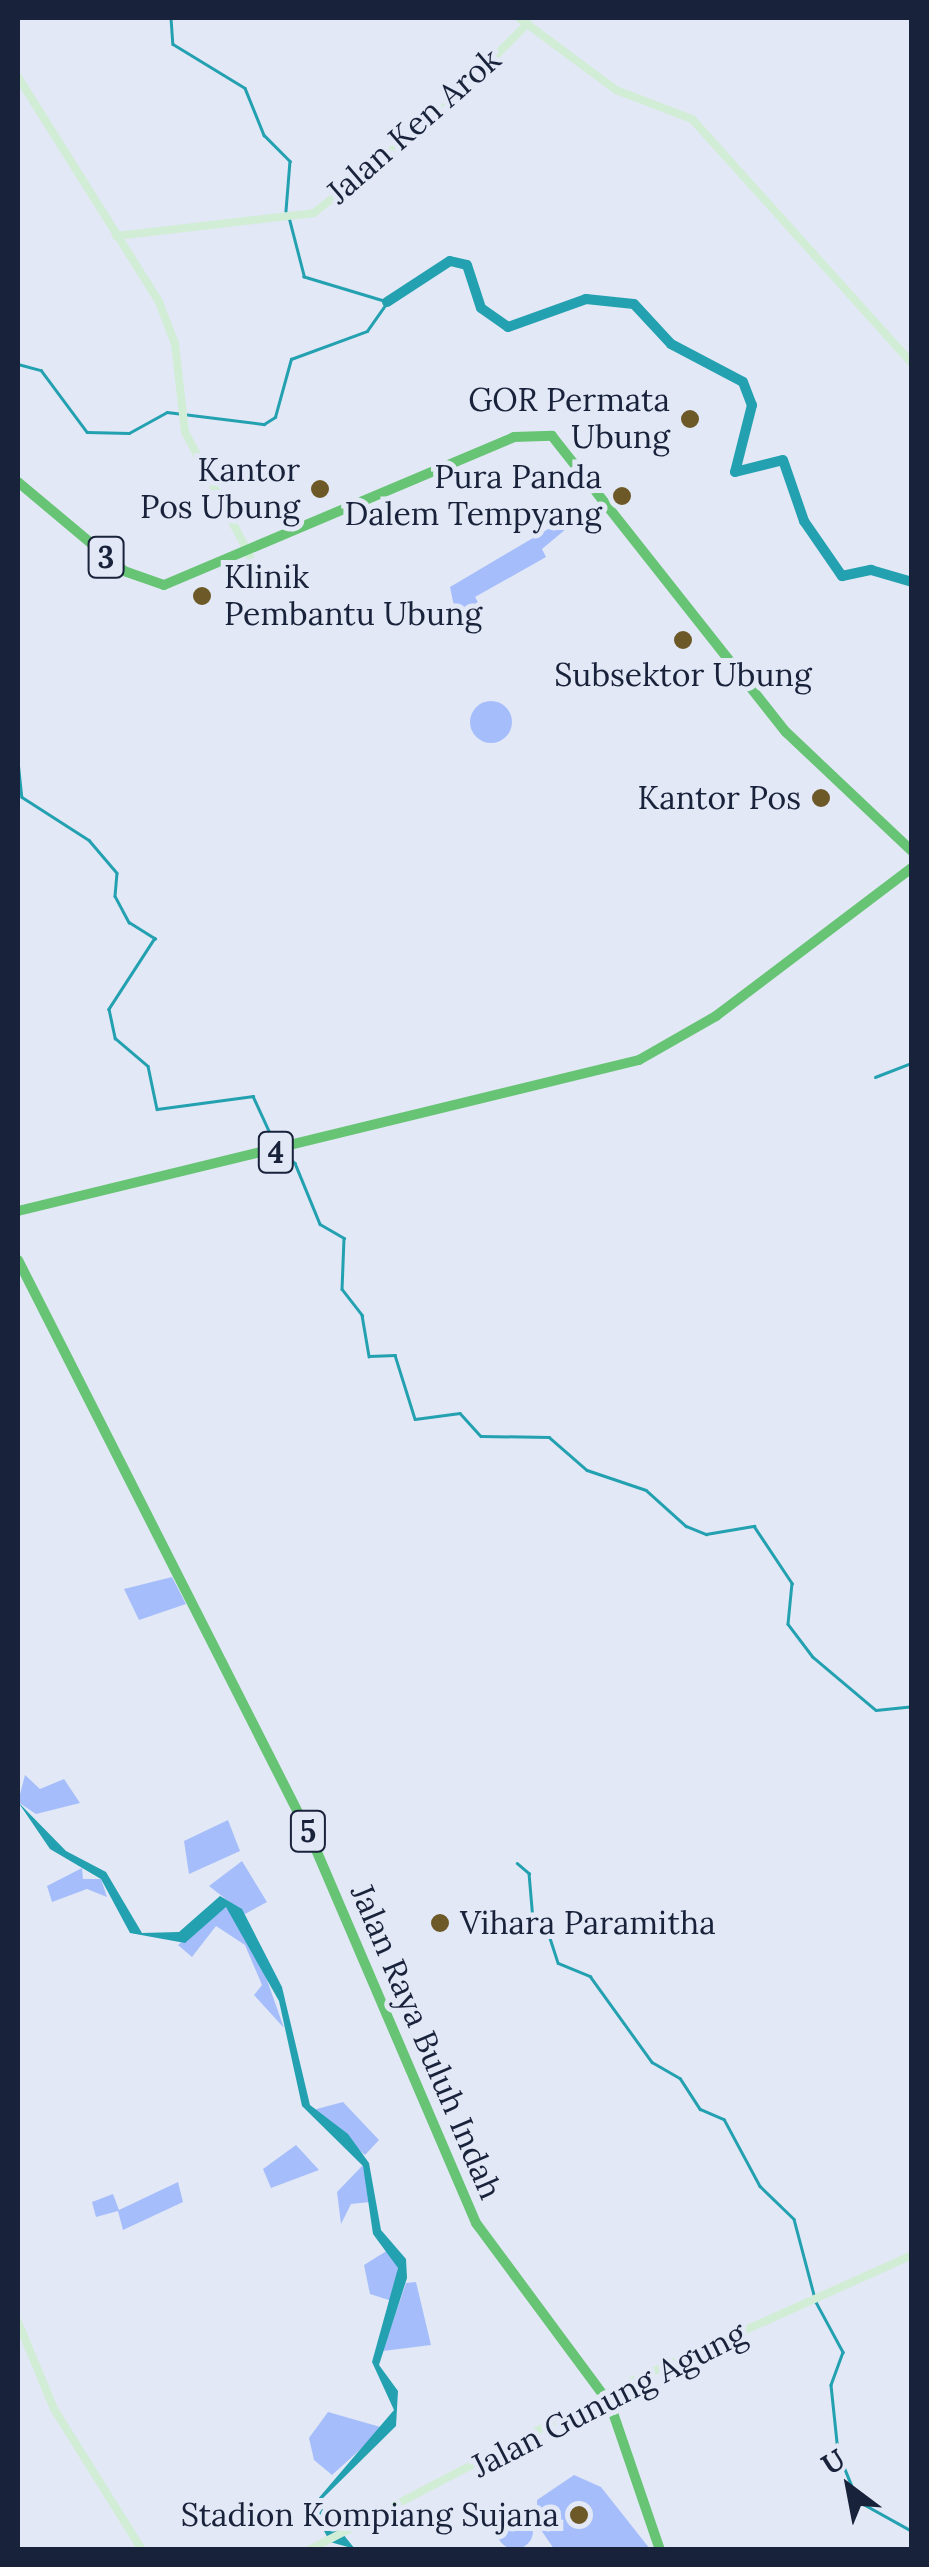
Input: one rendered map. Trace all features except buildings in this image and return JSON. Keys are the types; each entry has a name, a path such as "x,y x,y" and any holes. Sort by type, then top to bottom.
{"highway":[{"name":"3","path":"18,482 145,581 178,584 250,556 514,438 552,436 786,732 912,852"},
{"name":"4","path":"21,1207 639,1060 716,1016 912,868"},
{"path":"18,1220 21,1207"},
{"name":"Jalan Raya Buluh Indah","path":"18,1260 304,1823 476,2222 605,2395"},
{"name":"5","path":"605,2395 660,2549"}],"street":[{"name":"Jalan Ken Arok","path":"116,236 314,213 442,110 524,20"},
{"path":"524,20 616,90 692,119 912,363"},
{"path":"18,78 172,330 182,418 250,556"},
{"name":"Jalan Gunung Agung","path":"310,2550 478,2469 605,2395 912,2255"},
{"path":"18,2322 54,2409 142,2550"}],"shaded area":[{"path":"560,522 566,529 542,549 546,557 475,597 480,606 457,621 450,587"},
{"path":"491,701 506,707 512,722 506,737 491,743 476,737 470,722 476,707"},
{"path":"172,1577 186,1604 139,1620 124,1589"},
{"path":"25,1775 40,1789 64,1779 80,1803 36,1814 18,1802"},
{"path":"18,1802 66,1851 106,1872 142,1933 179,1932 220,1896 242,1909 282,1987 310,2105 348,2134 369,2163 381,2230 406,2259 407,2278 379,2365 398,2391 396,2426 318,2503 355,2549 330,2542 311,2507 394,2410 372,2362 398,2268 373,2234 363,2166 302,2106 279,2001 226,1907 185,1943 130,1933 101,1879 50,1849"},
{"path":"228,1820 240,1851 189,1874 184,1841"},
{"path":"242,1861 267,1902 245,1914 209,1886"},
{"path":"82,1868 83,1879 101,1879 107,1897 87,1889 52,1902 47,1886"},
{"path":"226,1907 256,1949 284,2028 254,1995 262,1985 245,1945 216,1926 192,1957 178,1945"},
{"path":"343,2102 379,2140 365,2155 313,2110"},
{"path":"296,2145 319,2170 271,2188 263,2169"},
{"path":"363,2165 370,2202 351,2204 341,2224 337,2192"},
{"path":"178,2182 183,2202 123,2230 118,2211 96,2217 92,2202 113,2194 119,2210"},
{"path":"388,2250 398,2268 392,2301 370,2294 364,2265"},
{"path":"416,2282 431,2345 383,2351 406,2283"},
{"path":"328,2412 384,2428 332,2475 314,2460 309,2438"},
{"name":"Stadion Kompiang Sujana","path":"574,2475 601,2487 650,2549 554,2549 537,2524 537,2500"},
{"path":"515,2513 528,2518 533,2531 528,2544 515,2549 502,2544 497,2531 502,2518"}],"waterway":[{"path":"171,18 173,44 245,88 264,135 290,161 286,211"},
{"path":"18,364 41,370 87,432 129,433 167,412 264,424 275,417 291,359 367,331 387,302 304,277 289,219"},
{"path":"387,302 450,261 467,265 481,308 508,327 586,299 634,304 671,344 743,382 752,405 735,472 783,460 804,521 842,576 871,570 912,582"},
{"path":"18,761 22,797 89,840 117,873 115,896 129,922 155,938 109,1009 115,1038 148,1066 157,1109 253,1096 275,1144"},
{"path":"875,1077 912,1063"},
{"path":"280,1150 295,1163 320,1224 344,1238 342,1289 362,1315 369,1356 395,1355 415,1419 460,1413 481,1436 549,1437 587,1470 646,1490 686,1526 706,1534 754,1526 792,1583 788,1624 813,1657 876,1710 912,1706"},
{"path":"517,1863 529,1873 534,1931 549,1935 558,1963 590,1976 652,2062 680,2078 700,2109 724,2119 760,2186 794,2219 816,2302 843,2352 831,2385 838,2452 858,2501 912,2531"}],"place":[{"name":"GOR Permata Ubung","path":"690,419"},
{"name":"Kantor Pos Ubung","path":"320,489"},
{"name":"Pura Panda Dalem Tempyang","path":"622,496"},
{"name":"Klinik Pembantu Ubung","path":"202,596"},
{"name":"Subsektor Ubung","path":"683,640"},
{"name":"Kantor Pos","path":"821,798"},
{"name":"Vihara Paramitha","path":"440,1923"},
{"name":"Stadion Kompiang Sujana","path":"579,2515"}]}
